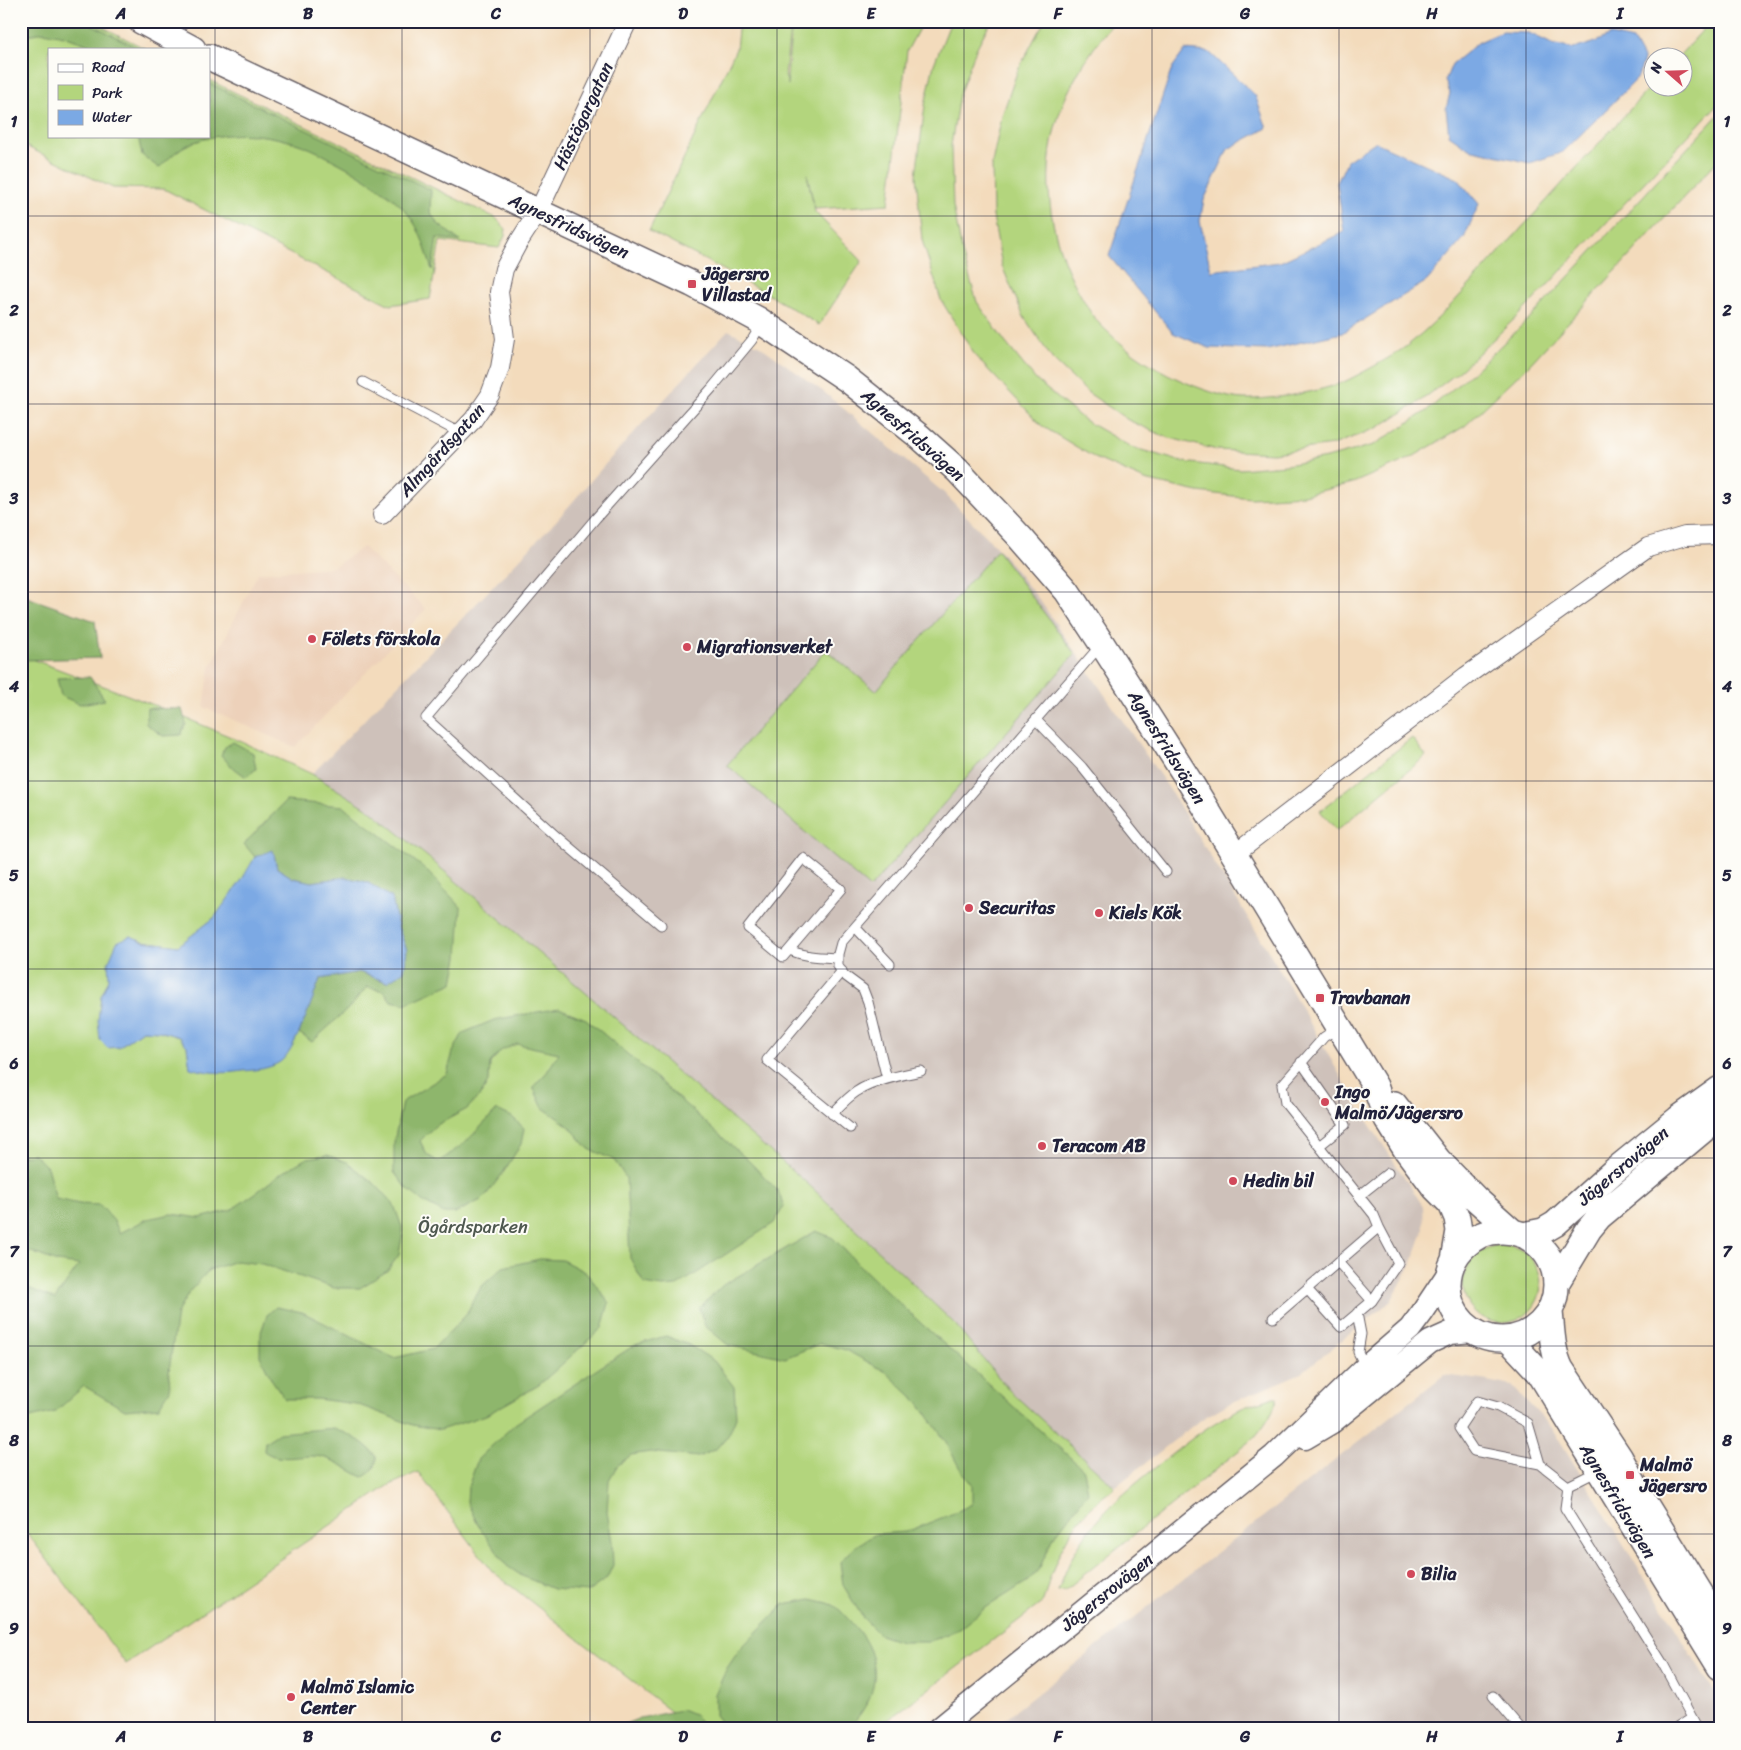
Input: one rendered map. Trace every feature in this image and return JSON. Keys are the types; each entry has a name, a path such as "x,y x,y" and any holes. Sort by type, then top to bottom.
{"main road":[{"path":"141,21 191,48"},
{"name":"Agnesfridsvägen","path":"210,57 692,284 762,322 847,379 920,437 957,470 1020,536 1066,591 1102,644 1235,854 1375,1086 1387,1119 1405,1148 1435,1188 1451,1204 1457,1218 1459,1231 1452,1265"},
{"name":"Agnesfridsvägen","path":"1375,1086 1397,1107 1438,1160 1480,1202 1518,1233"},
{"name":"Jägersrovägen","path":"1518,1233 1543,1231 1555,1224 1614,1171 1678,1119 1720,1089"},
{"name":"Jägersrovägen","path":"1557,1282 1599,1216 1720,1116"},
{"path":"1499,1231 1518,1233 1536,1242 1554,1267 1557,1282 1555,1297 1550,1312 1537,1328 1509,1340 1496,1340 1484,1337 1463,1324 1451,1305 1448,1282 1452,1265 1462,1248 1485,1233 1499,1231"},
{"name":"Agnesfridsvägen","path":"1550,1312 1553,1345 1557,1360 1610,1464 1720,1667"},
{"name":"Agnesfridsvägen","path":"1509,1340 1539,1372 1610,1464 1644,1502 1720,1625"}],"street":[{"name":"Hästägargatan","path":"538,212 628,21"},
{"name":"Almgårdsgatan","path":"382,515 473,420 490,395 500,368 505,339 499,292 504,268 538,212"},
{"path":"1235,854 1466,676 1648,547 1684,536 1720,535"},
{"name":"Jägersrovägen","path":"939,1729 1274,1456 1366,1367 1410,1329 1452,1265"},
{"name":"Jägersrovägen","path":"1274,1456 1332,1422 1430,1342 1450,1333 1472,1331"}],"lane":[{"path":"661,925 556,836 426,718 596,518 712,388 752,340 762,322"},
{"path":"363,382 460,433"},
{"path":"887,1079 863,989 844,975 838,966 841,943 1102,644"},
{"path":"1036,720 1082,767 1166,872"},
{"path":"804,858 841,889 789,950 783,957 748,928 804,858"},
{"path":"856,927 890,964"},
{"path":"789,950 800,955 838,958"},
{"path":"842,971 767,1060 850,1128"},
{"path":"1307,1289 1341,1327 1372,1301 1398,1263 1374,1215 1284,1103 1282,1085 1324,1037 1339,1027"},
{"path":"1301,1062 1345,1125 1319,1146"},
{"path":"832,1114 858,1091 887,1079 921,1070"},
{"path":"1359,1196 1388,1172"},
{"path":"1273,1318 1380,1227"},
{"path":"1338,1262 1372,1301"},
{"path":"1357,1313 1361,1334 1358,1352 1366,1367"},
{"path":"1540,1464 1528,1424 1498,1407 1477,1401 1459,1428 1474,1450 1540,1464 1568,1486"},
{"path":"1568,1486 1610,1464"},
{"path":"1568,1486 1565,1508 1663,1664 1698,1729"},
{"path":"1493,1696 1520,1729"},
{"path":"1675,1729 1692,1718"}],"shaded area":[{"path":"728,330 760,346 825,393 944,493 1002,553 1041,602 1168,787 1278,967 1357,1105 1423,1206 1424,1229 1411,1265 1391,1301 1301,1373 1226,1405 1200,1420 1115,1487 1009,1390 955,1324 808,1184 429,858 370,810 312,774 556,521"},
{"name":"Fölets förskola","path":"363,547 426,609 295,747 204,707 210,668 258,573 333,567"},
{"path":"1444,1375 1512,1386 1552,1428 1720,1701 1720,1729 992,1729"}],"green space":[{"path":"21,21 91,21 144,48 48,48 48,138 210,138 210,80 496,218 506,229 505,236 499,248 440,241 430,299 390,305 164,189 113,188 21,144"},
{"path":"21,21 85,21 138,48 94,48 64,36 44,32 21,36"},
{"path":"739,21 791,21 785,75 788,85 792,21 923,21 907,51 889,204 815,209 807,174 815,212 862,261 819,325 756,288 649,231 736,49"},
{"path":"951,21 991,21 976,49 959,95 951,146 953,206 963,256 977,302 1005,342 1036,380 1084,420 1131,447 1183,462 1240,469 1286,465 1327,458 1374,445 1428,410 1475,370 1534,314 1720,113 1720,158 1529,365 1465,426 1409,459 1353,483 1304,495 1251,498 1198,492 1145,480 1095,458 1042,426 976,357 941,300 922,240 916,176 925,105 934,64"},
{"path":"1045,21 1115,21 1100,40 1073,82 1055,128 1050,152 1050,201 1054,225 1060,249 1080,294 1094,317 1105,329 1146,361 1194,386 1237,398 1282,397 1336,385 1381,362 1413,341 1440,316 1644,94 1644,98 1694,98 1694,48 1686,48 1711,21 1720,21 1720,102 1528,306 1461,370 1419,402 1377,428 1333,445 1273,453 1217,450 1166,437 1128,420 1087,392 1053,360 1024,317 1002,266 993,216 992,163 1002,116 1017,72"},
{"path":"210,83 431,190 430,211 437,223 460,241 437,238 432,270 423,241 413,220 396,201 348,168 318,152 286,140 252,135 210,138"},
{"path":"138,138 209,138 185,146 159,168 142,155"},
{"path":"997,550 1075,654 870,888 727,765 826,650 876,691"},
{"path":"21,595 95,621 100,658 21,660"},
{"name":"Ögårdsparken","path":"21,655 154,705 231,737 312,774 370,810 429,858 808,1184 955,1324 1009,1390 1115,1487 1091,1507 1067,1539 1055,1563 1043,1602 876,1729 693,1729 492,1571 418,1472 388,1486 126,1664 21,1525","holes":["345,877 190,1068 187,1046 179,1037 159,1031 142,1030 119,1047 101,996 130,936 143,941 178,946 214,918 241,881 312,882"]},
{"path":"90,677 105,700 80,704 61,696 57,678"},
{"path":"147,708 182,709 186,724 181,735 163,736 146,724"},
{"path":"1412,738 1426,756 1337,830 1320,811"},
{"path":"233,742 253,753 256,769 246,777 230,765 221,755 225,747"},
{"path":"286,801 343,806 424,868 461,907 458,957 453,983 405,1004 391,1001 384,991 367,987 349,1008 312,1042 299,1033 320,979 359,972 387,982 407,950 398,927 392,898 367,882 345,877 312,882 293,878 277,868 273,851 255,857 244,844"},
{"path":"559,1008 586,1019 750,1162 778,1191 784,1206 774,1223 677,1286 662,1287 644,1284 630,1258 626,1178 614,1160 589,1149 569,1126 543,1108 533,1087 547,1072 559,1053 517,1044 502,1050 490,1063 489,1080 482,1093 467,1109 435,1126 420,1141 427,1155 439,1162 466,1142 497,1110 512,1117 524,1128 521,1144 503,1173 483,1199 455,1213 444,1213 425,1203 406,1188 394,1172 394,1142 402,1102 447,1074 453,1052 463,1033 494,1020"},
{"path":"34,1154 47,1167 56,1199 79,1204 100,1205 114,1221 120,1233 147,1219 171,1214 200,1218 231,1210 283,1172 307,1158 327,1155 347,1162 375,1184 394,1205 403,1230 399,1255 387,1271 360,1288 334,1288 262,1264 236,1261 209,1270 190,1291 177,1313 169,1371 170,1390 159,1407 125,1410 84,1386 55,1412 22,1420 21,1285 55,1299 79,1265 57,1262 21,1248 21,1156"},
{"path":"816,1231 833,1238 914,1317 1084,1470 1088,1492 1054,1537 1039,1569 1028,1581 984,1609 959,1629 928,1642 901,1642 880,1635 863,1618 843,1585 840,1562 854,1547 876,1534 906,1532 972,1504 972,1485 959,1467 946,1442 919,1403 886,1372 846,1350 821,1343 785,1358 728,1345 705,1326 699,1308 723,1285"},
{"path":"1502,1245 1517,1248 1534,1262 1538,1269 1541,1284 1538,1299 1524,1316 1517,1320 1502,1323 1487,1320 1470,1306 1466,1299 1463,1284 1466,1269 1480,1252 1487,1248"},
{"path":"540,1259 562,1260 587,1273 609,1303 602,1328 539,1385 486,1415 440,1430 413,1425 356,1404 317,1399 285,1399 272,1380 260,1356 260,1335 267,1315 276,1307 302,1312 394,1358 433,1349 465,1316 481,1287 503,1267"},
{"path":"666,1336 689,1345 714,1361 734,1387 736,1417 729,1434 716,1449 698,1457 650,1452 631,1455 617,1466 609,1480 607,1512 612,1542 613,1565 607,1578 588,1592 553,1589 522,1576 507,1566 478,1525 467,1502 468,1487 478,1459 515,1424 599,1368 635,1345"},
{"path":"1278,1397 1270,1415 1264,1426 1252,1440 1065,1590 1058,1591 1079,1545 1095,1523 1124,1494 1194,1437 1214,1424 1243,1407"},
{"path":"334,1428 352,1436 372,1451 377,1457 372,1471 363,1477 327,1458 313,1456 288,1458 275,1456 264,1451 265,1442 279,1433"},
{"path":"811,1599 831,1604 837,1608 850,1621 869,1648 874,1676 867,1703 859,1716 847,1729 726,1729 715,1715 715,1694 727,1668 740,1649 784,1604"},
{"path":"681,1710 694,1715 708,1729 613,1729 640,1718"}],"water":[{"path":"1502,32 1529,33 1552,44 1573,49 1611,35 1633,40 1644,60 1637,79 1563,152 1530,163 1469,149 1449,135 1446,109 1450,93 1445,81 1452,64 1479,42"},
{"path":"1185,50 1209,52 1255,95 1267,128 1228,149 1204,200 1200,221 1211,271 1280,262 1344,232 1337,183 1347,161 1375,142 1458,179 1479,204 1464,238 1427,281 1342,333 1267,350 1209,348 1173,333 1109,256 1172,68"},
{"path":"273,850 277,868 293,878 312,882 345,877 367,882 392,898 398,927 407,950 404,971 387,982 359,972 320,979 292,1047 280,1062 267,1068 223,1073 190,1068 187,1046 179,1037 159,1031 142,1030 119,1047 108,1048 100,1040 98,1020 101,996 109,979 108,963 117,942 130,936 143,941 178,946 214,918 241,881 255,857"}],"place":[{"name":"Jägersro Villastad","path":"692,284"},
{"name":"Fölets förskola","path":"312,639"},
{"name":"Migrationsverket","path":"687,647"},
{"name":"Securitas","path":"969,908"},
{"name":"Kiels Kök","path":"1099,913"},
{"name":"Travbanan","path":"1320,998"},
{"name":"Ingo Malmö/Jägersro","path":"1325,1102"},
{"name":"Teracom AB","path":"1042,1146"},
{"name":"Hedin bil","path":"1233,1181"},
{"name":"Malmö Jägersro","path":"1630,1475"},
{"name":"Bilia","path":"1411,1574"},
{"name":"Malmö Islamic Center","path":"291,1697"}]}
